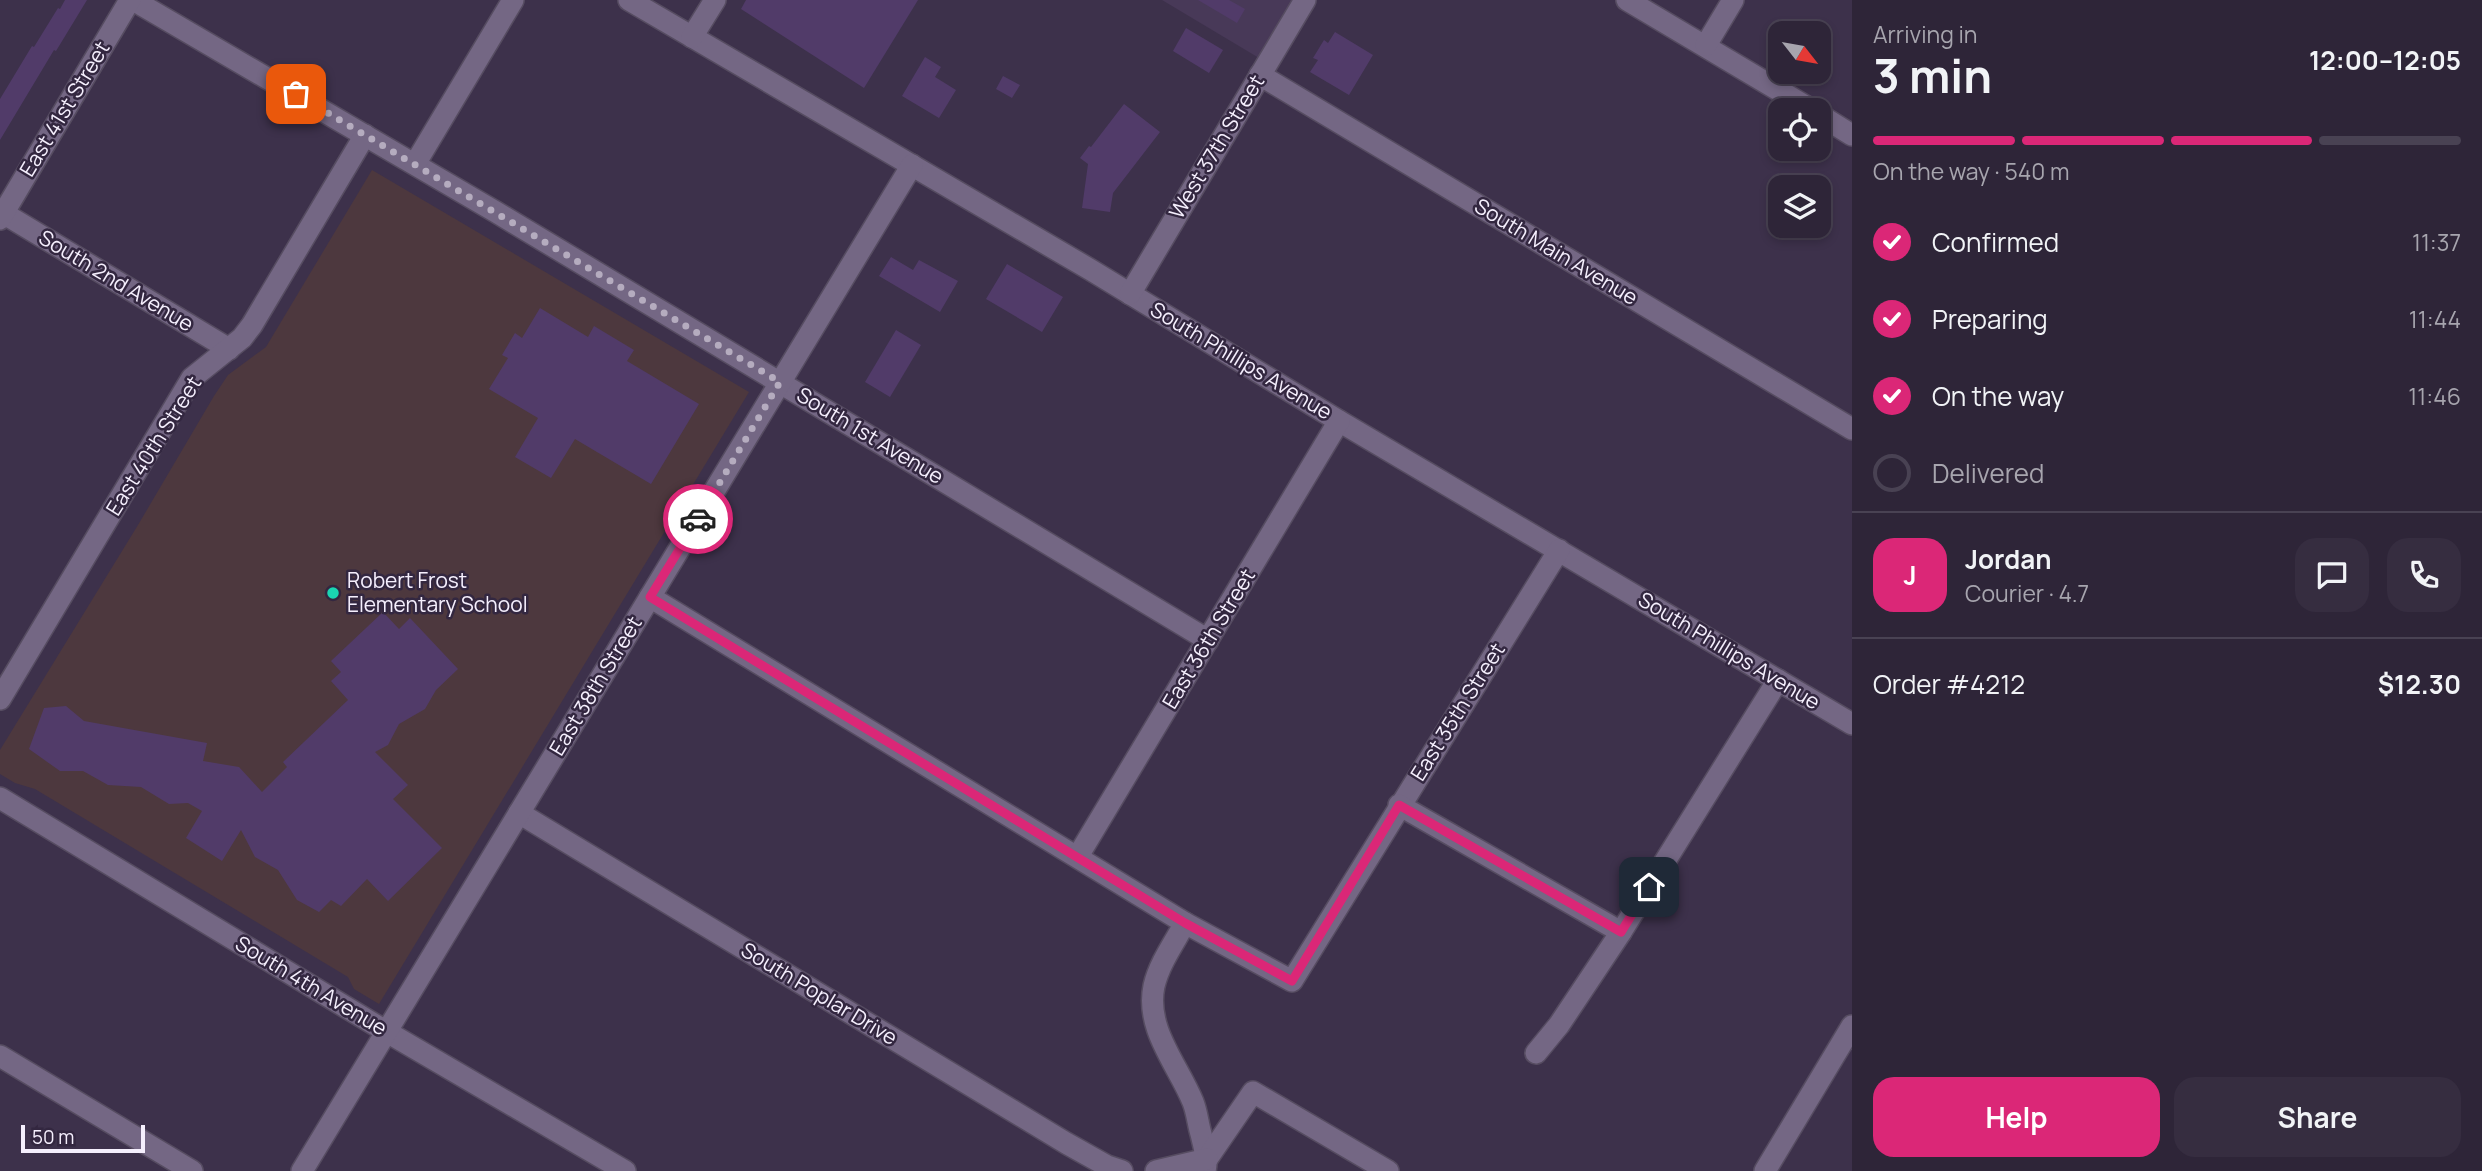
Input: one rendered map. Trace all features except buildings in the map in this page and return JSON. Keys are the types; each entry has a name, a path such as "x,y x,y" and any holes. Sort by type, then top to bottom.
{"street":[{"name":"South 1st Avenue","path":"132,0 415,164 1208,640"},
{"name":"East 41st Street","path":"2,216 132,0"},
{"path":"415,164 513,0"},
{"name":"South Phillips Avenue","path":"629,0 1130,294 1339,421 1852,724"},
{"path":"692,37 715,0"},
{"name":"West 37th Street","path":"1130,294 1305,0"},
{"path":"1627,0 1792,98"},
{"path":"1706,45 1733,0"},
{"name":"South Main Avenue","path":"1260,75 1852,429"},
{"path":"1831,122 1852,135"},
{"name":"East 40th Street","path":"0,698 192,378 229,349 252,325 365,135"},
{"name":"East 38th Street","path":"302,1171 912,165"},
{"name":"South 2nd Avenue","path":"2,216 229,349"},
{"name":"East 36th Street","path":"1078,856 1339,421"},
{"name":"East 35th Street","path":"1185,923 1292,981 1559,550"},
{"path":"650,597 1185,923 1159,971 1153,1003 1155,1021 1193,1103 1206,1165"},
{"path":"1536,1053 1559,1025 1621,932 1778,680"},
{"name":"South 4th Avenue","path":"0,798 387,1032 625,1171"},
{"path":"1399,805 1621,932"},
{"name":"South Poplar Drive","path":"519,813 1066,1143 1107,1166 1122,1171"},
{"path":"1765,1171 1852,1026"},
{"path":"0,1056 192,1171"},
{"path":"1206,1165 1253,1092 1388,1171"},
{"path":"1156,1171 1206,1165"}],"shaded area":[{"path":"1162,0 1294,0 1259,58"},
{"name":"Robert Frost Elementary School","path":"372,170 749,392 379,1004 354,989 348,977 35,789 15,783 0,774 0,750 214,396 228,375 266,347"}],"way so far":[{"path":"296,94 780,382 698,519"}],"place":[{"name":"Robert Frost Elementary School","path":"333,593"}],"route":[{"path":"698,519 650,597 1185,923 1292,981 1399,805 1621,932 1649,887"}]}
